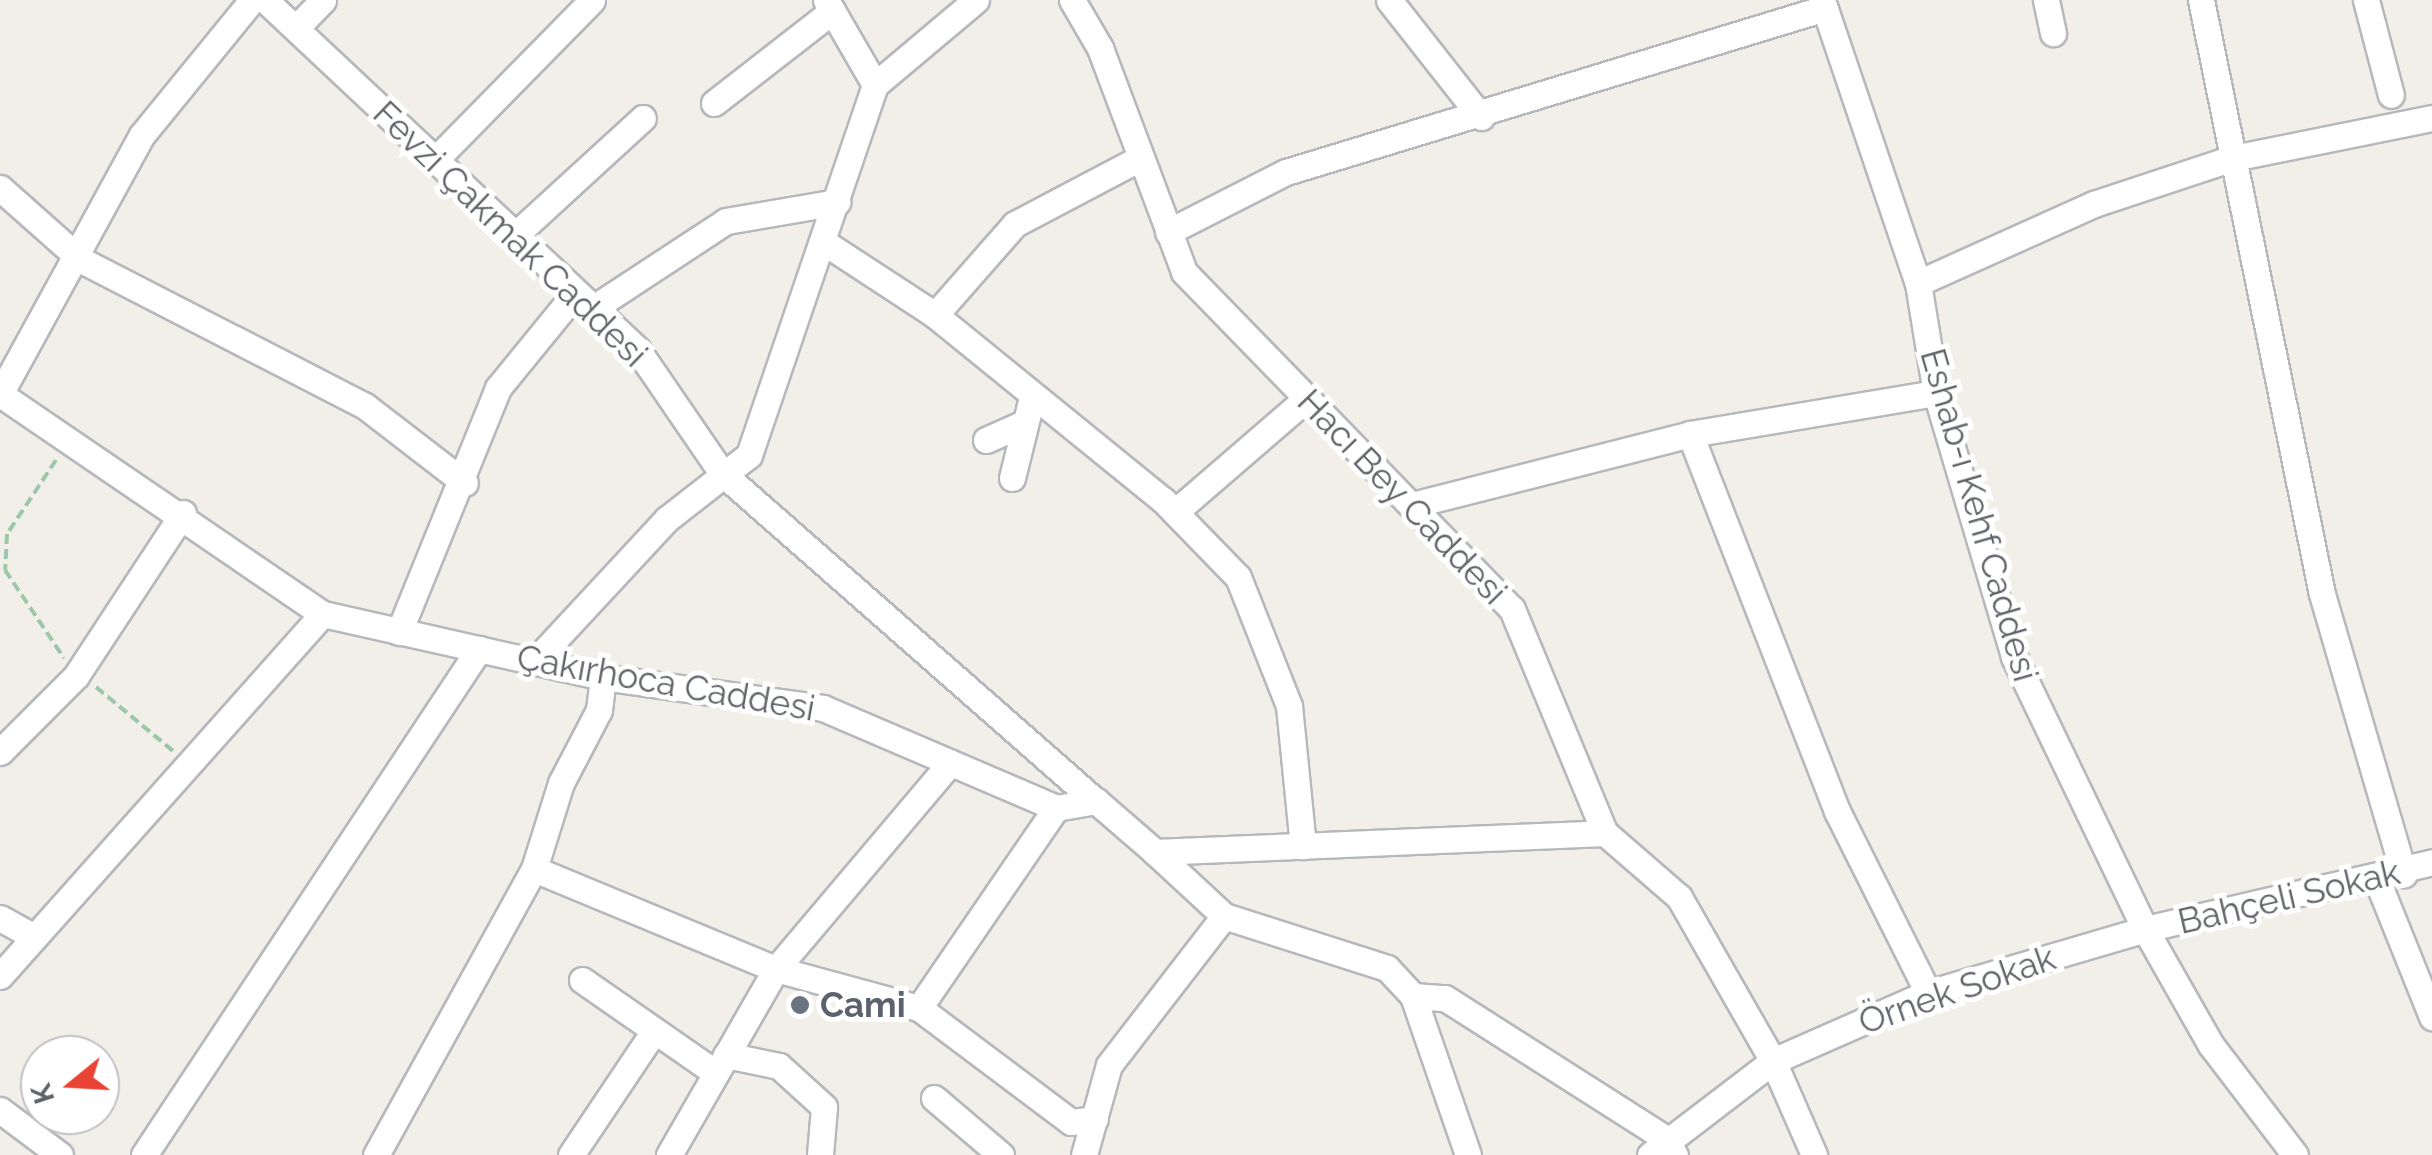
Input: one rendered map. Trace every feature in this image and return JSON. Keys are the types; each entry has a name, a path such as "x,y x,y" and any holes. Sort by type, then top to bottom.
{"street":[{"path":"0,394 81,260 142,134 252,0"},
{"name":"Fevzi Çakmak Caddesi","path":"265,0 583,303 637,349 722,473 1096,801"},
{"path":"296,28 323,0"},
{"path":"534,662 722,473 749,455 825,243 875,85 976,0"},
{"name":"Hacı Bey Caddesi","path":"1072,0 1184,272 1512,609 1605,833 1679,898 1773,1061 1814,1155"},
{"path":"1389,0 1482,117"},
{"path":"2046,0 2053,33"},
{"path":"2202,0 2322,594 2404,874"},
{"path":"2366,0 2390,94"},
{"path":"435,160 582,3"},
{"path":"1168,232 1286,172 1482,117 1824,4"},
{"name":"Eshab-ı Kehf Caddesi","path":"1824,4 1918,283 1936,393 2014,657 2145,929 2210,1044 2295,1155"},
{"path":"714,103 829,5 875,85"},
{"path":"513,237 643,118"},
{"path":"1918,283 2094,204 2233,158 2432,118"},
{"path":"934,315 1015,224 1140,158"},
{"path":"0,188 81,260 366,406 465,483"},
{"path":"399,632 465,483 498,388 583,303 726,220 837,202"},
{"path":"825,243 934,315 1027,412 1175,512 1238,576 1289,706 1303,846"},
{"path":"1412,505 1690,434 1936,393"},
{"name":"Çakırhoca Caddesi","path":"0,394 183,513 323,614 603,678 823,708 1056,808"},
{"path":"1175,512 1307,398"},
{"path":"986,440 1027,412"},
{"path":"1012,478 1027,412"},
{"path":"1690,434 1837,810 1928,993"},
{"path":"0,752 76,676 183,513"},
{"path":"0,976 192,767 323,614"},
{"path":"144,1155 480,649"},
{"path":"376,1155 534,869 561,783 600,710 603,678"},
{"path":"668,1155 776,969 950,763"},
{"path":"919,1008 1056,808 1096,801 1224,916 1388,968 1413,996 1468,1155"},
{"path":"1155,852 1605,833"},
{"name":"Bahçeli Sokak","path":"2145,929 2404,874 2432,862"},
{"path":"534,869 776,969 919,1008 1072,1122 1095,1119"},
{"path":"2378,880 2432,1018"},
{"path":"1084,1155 1109,1065 1224,916"},
{"path":"0,918 34,937"},
{"name":"Örnek Sokak","path":"1664,1150 1773,1061 1928,993 2145,929"},
{"path":"582,980 654,1032 721,1064 779,1066 824,1106 820,1155"},
{"path":"1413,996 1445,998 1664,1150"},
{"path":"570,1155 654,1032"},
{"path":"934,1098 1001,1155"},
{"path":"0,1110 60,1155"}],"path":[{"path":"70,439 6,534 5,570 76,676 192,767"}],"place":[{"name":"Cami","path":"800,1005"}]}
